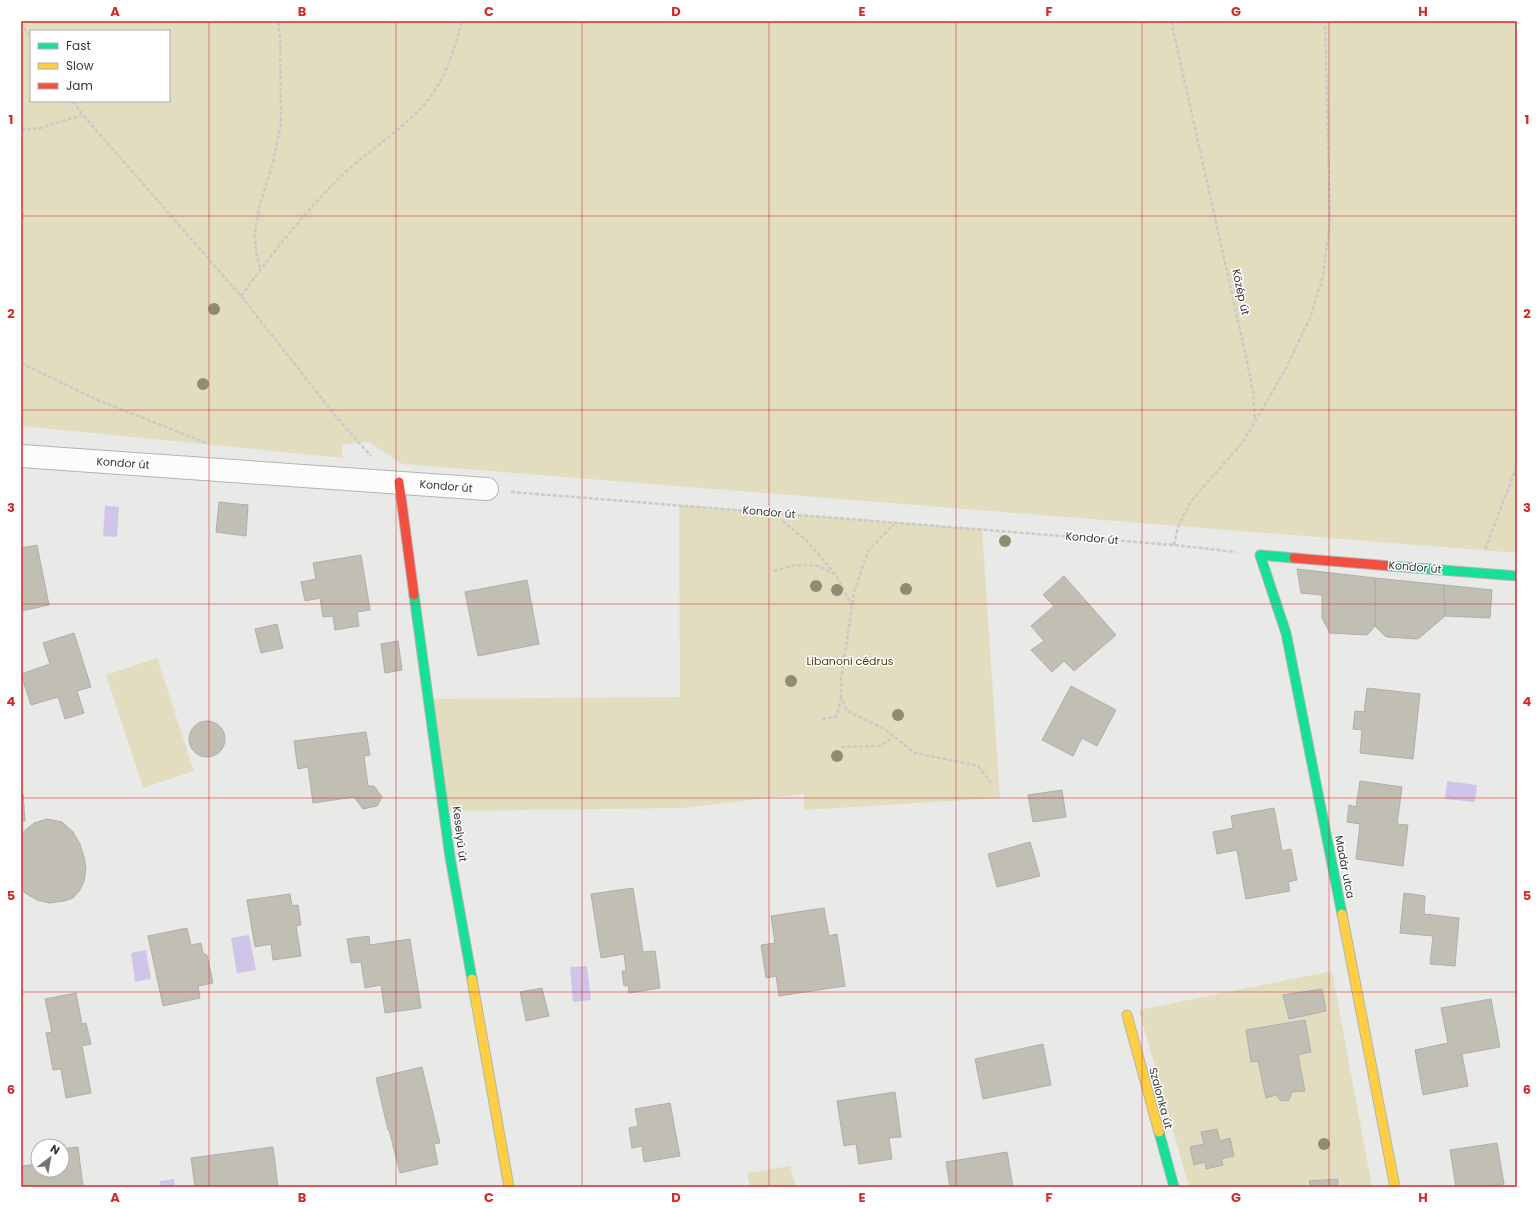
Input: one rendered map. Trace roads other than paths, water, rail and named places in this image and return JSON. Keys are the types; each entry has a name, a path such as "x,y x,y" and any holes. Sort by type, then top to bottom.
{"street":[{"name":"Kondor út","path":"21,456 399,482 487,490"},
{"name":"Keselyű út","path":"399,482 450,857 509,1187"},
{"name":"Kondor út","path":"1260,555 1517,576"},
{"name":"Madár utca","path":"1260,555 1286,633 1357,987 1395,1187"},
{"name":"Szalonka út","path":"1127,1015 1174,1187"}],"park label":[{"name":"Libanoni cédrus","path":"850,661"}]}
